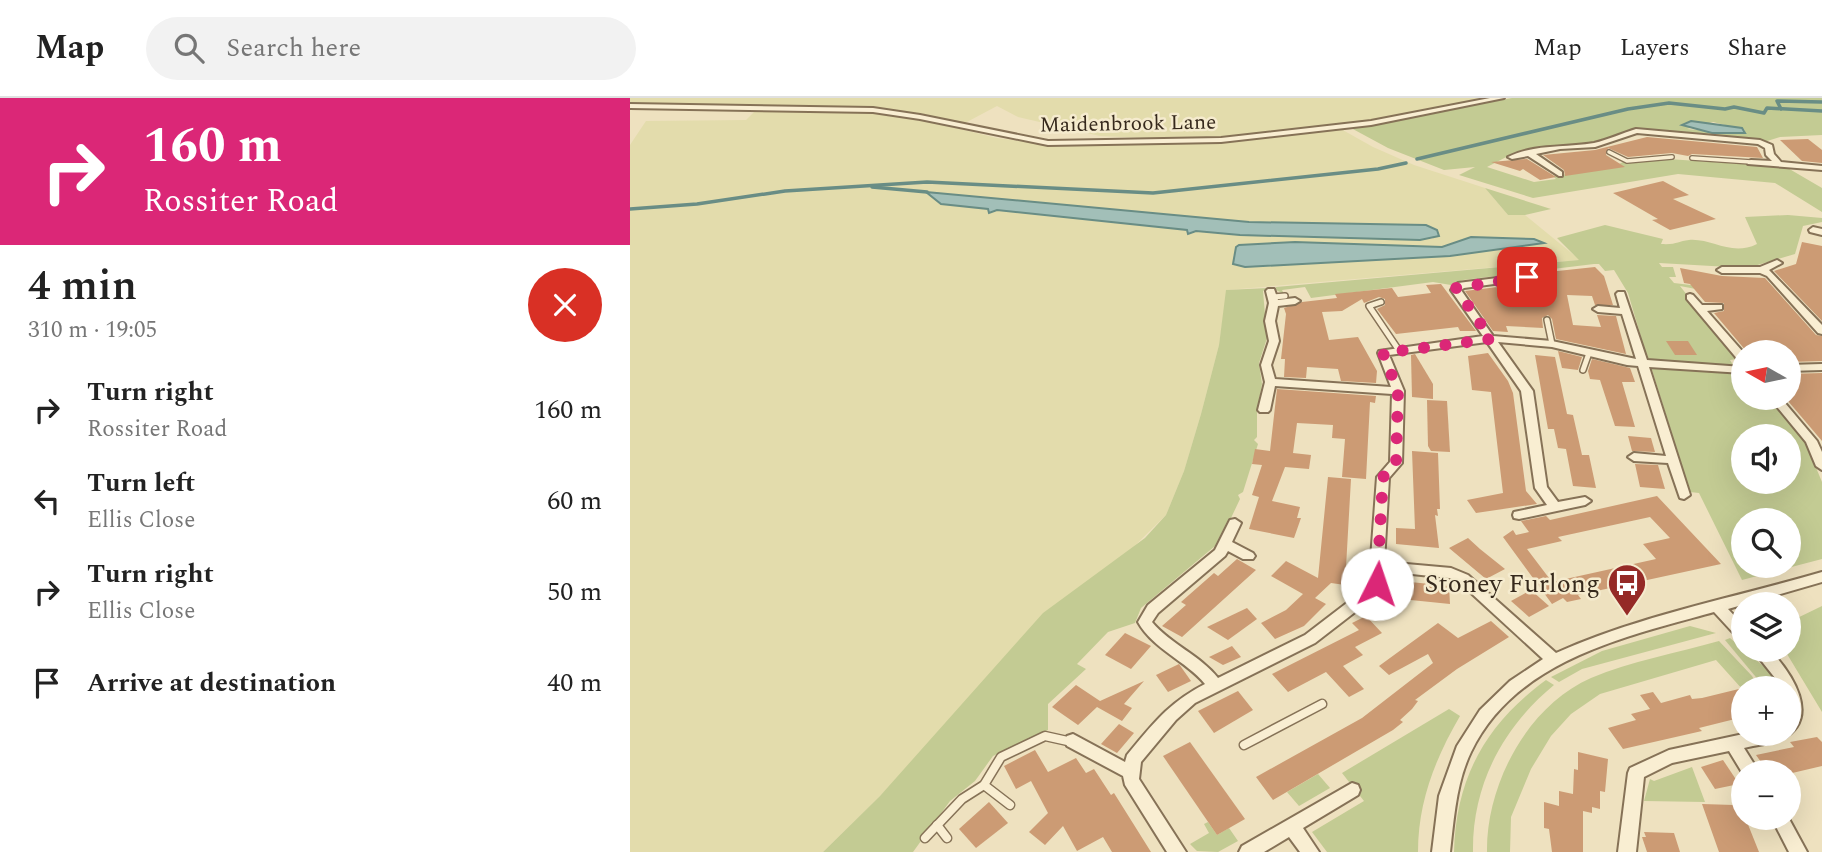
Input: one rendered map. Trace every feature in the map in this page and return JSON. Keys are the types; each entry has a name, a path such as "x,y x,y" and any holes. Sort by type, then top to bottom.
{"street":[{"name":"Maidenbrook Lane","path":"630,106 862,109 920,117 1048,143 1221,140 1371,123 1501,98"},
{"path":"1512,157 1528,152 1601,144 1631,131 1688,133 1760,142 1769,147 1770,155 1777,162"},
{"path":"1601,144 1609,152"},
{"path":"1528,152 1559,174"},
{"path":"1751,162 1777,162 1822,168"},
{"path":"1722,270 1762,270 1777,263"},
{"path":"1762,270 1803,307 1822,331"},
{"path":"1536,276 1456,288 1527,391 1541,488 1555,507"},
{"path":"1510,279 1519,289"},
{"path":"1621,294 1684,495"},
{"path":"1264,410 1270,382 1266,365 1274,346 1270,321 1273,297 1290,299"},
{"path":"1690,298 1731,345"},
{"path":"1699,308 1719,307"},
{"path":"1598,309 1626,311"},
{"path":"1177,852 1131,780 1129,770 1132,760 1170,715 1190,699 1320,632 1376,588 1383,477 1396,464 1398,391 1382,355 1398,349 1491,339 1552,344 1643,364 1731,369"},
{"path":"1801,368 1822,367"},
{"path":"1270,382 1398,391"},
{"path":"1785,410 1811,441 1822,466"},
{"path":"1634,457 1673,460"},
{"path":"1519,515 1585,501"},
{"path":"1215,685 1200,667 1151,632 1145,622 1153,609 1227,545 1235,523"},
{"path":"1227,545 1248,556"},
{"path":"1379,566 1451,573 1464,578 1553,659"},
{"path":"1441,852 1452,775 1475,728 1505,692 1553,659 1633,629 1822,578"},
{"path":"1717,606 1731,621"},
{"path":"1771,662 1783,676"},
{"path":"1073,741 1129,770"},
{"path":"1627,852 1636,773 1669,757 1731,744"},
{"path":"1248,852 1352,790"},
{"path":"1292,827 1310,852"},
{"path":"1786,830 1798,852"}],"lane":[{"path":"1609,152 1627,161 1672,157"},
{"path":"1692,158 1751,162"},
{"path":"1381,302 1369,306 1398,349"},
{"path":"1547,320 1552,344"},
{"path":"1583,370 1589,353"},
{"path":"1244,746 1322,704"},
{"path":"925,838 962,799 984,785 996,761 1045,736 1073,741"},
{"path":"984,785 1010,805"},
{"path":"937,825 947,838"}],"shaded area":[{"path":"630,98 1483,98 1369,121 1245,136 1168,139 1100,136 1018,117 997,106 965,123 866,108 630,104"},
{"path":"758,108 898,114 997,138 1052,145 1214,143 1341,129 1414,165 1485,188 1508,215 1525,215 1580,260 1227,290 1219,345 1201,414 1184,471 1166,515 823,852 630,852 630,145 646,121 746,120","holes":["927,192 1249,222 1426,225 1433,239 1240,235 997,210 989,213 989,209 941,204","1471,237 1544,243 1450,256 1245,267 1233,256 1239,245 1295,242 1442,247"]}],"green space":[{"path":"1512,98 1822,98 1822,135 1780,137 1764,142 1688,132 1631,129 1594,143 1561,145 1514,153 1487,167 1534,182 1556,179 1553,176 1622,166 1619,164 1623,162 1668,159 1786,167 1822,188 1822,212 1775,183 1678,174 1533,198 1459,175 1475,167 1444,170 1388,148 1351,128","holes":["1713,122 1745,130 1742,134 1687,129"]},
{"path":"1485,188 1551,209 1525,215 1508,215"},
{"path":"1788,215 1822,218 1822,222 1803,226 1795,254 1747,268 1659,263 1662,267 1673,267 1676,277 1669,277 1674,283 1699,286 1701,290 1680,286 1731,351 1731,410 1780,410 1791,424 1731,424 1731,494 1801,494 1801,436 1805,441 1822,482 1822,559 1801,565 1801,508 1731,508 1731,558 1699,493 1690,492 1647,354 1638,338 1641,337 1628,293 1614,270 1605,271 1599,264 1594,264 1463,280 1451,285 1433,282 1311,298 1305,287 1282,290 1284,294 1276,290 1276,287 1579,260 1557,238 1605,225 1663,239 1661,244 1697,240 1739,249 1757,244 1745,217"},
{"path":"1268,288 1263,291 1267,338 1259,363 1262,384 1257,411 1257,437 1254,440 1258,444 1243,492 1238,495 1240,499 1215,546 1141,608 1135,623 1108,632 1077,664 1086,669 1048,704 1048,730 993,756 975,781 950,801 913,852 823,852 880,796 1043,613 1145,538 1166,515 1184,471 1201,414 1219,345 1226,290"},
{"path":"1822,606 1822,712 1792,662 1801,662 1801,616"},
{"path":"1690,626 1716,633 1582,669 1559,682 1551,677 1602,651"},
{"path":"1719,641 1731,654 1731,662 1739,662 1752,676 1731,677 1716,660 1600,694 1571,714 1551,736 1531,769 1511,817 1510,852 1487,852 1494,800 1515,750 1530,728 1568,691 1591,678 1638,662"},
{"path":"1743,662 1759,662 1775,676 1755,676"},
{"path":"1546,680 1554,685 1520,719 1494,759 1478,804 1473,852 1454,852 1461,800 1478,754 1507,715"},
{"path":"1449,709 1460,716 1430,781 1421,816 1418,852 1327,852 1312,832 1364,801 1342,773"},
{"path":"1692,767 1705,802 1644,801 1650,779 1654,781"},
{"path":"1318,774 1330,788 1299,806 1287,792"},
{"path":"1208,822 1217,835 1229,828 1238,841 1218,852 1197,851 1190,844 1209,833 1204,824"}],"water":[{"path":"1691,121 1742,128 1745,133 1712,133 1682,125"},
{"path":"926,192 1249,222 1426,225 1437,230 1439,236 1420,240 1240,235 1196,231 1188,234 1187,230 997,210 989,213 988,209 941,204"},
{"path":"1471,237 1534,239 1544,243 1450,256 1245,267 1233,264 1236,247 1239,245 1295,242 1442,247"}],"building":[{"path":"1647,137 1757,147 1763,158 1692,154 1688,156 1672,153 1628,157 1608,148 1606,155 1625,167 1565,176 1564,170 1543,155 1595,150"},
{"path":"1808,139 1822,150 1822,163 1802,161 1780,140"},
{"path":"1527,159 1556,177 1540,180 1523,169 1520,171 1491,162"},
{"path":"1663,181 1689,195 1673,199 1716,219 1670,230 1652,220 1658,219 1613,193"},
{"path":"1802,242 1822,246 1822,321 1774,271 1796,264"},
{"path":"1595,267 1604,276 1613,305 1595,305 1592,296 1567,295 1573,325 1601,327 1597,315 1616,316 1626,354 1556,339 1552,319 1548,315 1542,318 1543,328 1506,326 1508,332 1493,331 1465,291 1555,280 1548,272"},
{"path":"1680,268 1722,276 1765,278 1816,335 1822,336 1822,361 1801,362 1801,340 1737,340 1714,313 1724,311 1724,303 1705,302 1690,284 1684,283"},
{"path":"1441,284 1476,331 1460,331 1458,327 1396,334 1377,309 1385,305 1385,299 1379,297 1364,303 1362,299 1342,311 1322,312 1329,340 1358,337 1377,371 1376,383 1341,381 1338,369 1307,367 1306,378 1284,377 1285,359 1281,359 1286,314 1284,308 1302,302 1337,298 1335,294 1392,288 1398,297 1431,293 1426,285"},
{"path":"1666,341 1688,341 1697,355 1675,355"},
{"path":"1558,351 1582,357 1578,370 1562,368"},
{"path":"1488,353 1508,381 1513,393 1526,491 1537,504 1476,513 1467,500 1503,493 1491,392 1472,390 1468,356"},
{"path":"1415,354 1433,384 1433,399 1412,397 1411,355"},
{"path":"1535,355 1555,357 1567,414 1573,415 1582,455 1589,455 1596,488 1573,486 1566,449 1558,448 1554,429 1548,429"},
{"path":"1592,359 1630,368 1635,382 1622,382 1635,427 1615,426 1600,380 1590,379 1588,371"},
{"path":"1822,373 1822,441 1796,410 1801,410 1801,374"},
{"path":"1277,389 1376,396 1375,403 1370,402 1366,479 1342,477 1345,439 1332,438 1333,425 1297,423 1293,453 1311,455 1309,469 1285,467 1272,501 1300,507 1297,518 1301,518 1294,538 1249,529 1259,497 1252,495 1262,465 1252,464 1255,449 1270,451"},
{"path":"1427,400 1447,401 1450,452 1431,451 1428,446"},
{"path":"1628,436 1651,438 1655,452 1632,451"},
{"path":"1412,451 1438,453 1440,509 1437,509 1438,516 1435,515 1439,548 1396,544 1396,528 1415,529"},
{"path":"1635,464 1658,465 1665,489 1640,487"},
{"path":"1328,477 1351,479 1345,585 1331,583 1315,598 1326,604 1304,626 1275,639 1261,623 1286,610 1303,594 1271,576 1286,561 1318,578"},
{"path":"1657,496 1721,564 1578,595 1581,599 1567,602 1563,598 1552,604 1503,537 1513,530 1516,535 1529,532 1521,521 1546,516 1550,520","holes":["1650,517 1670,538 1643,544 1656,559 1552,582 1527,549 1562,541 1558,537"]},
{"path":"1468,538 1505,569 1486,579 1449,548"},
{"path":"1237,559 1256,570 1182,637 1162,626 1186,605 1181,602 1214,573 1218,576"},
{"path":"1391,580 1449,586 1450,604 1391,598"},
{"path":"1531,590 1549,606 1529,617 1511,601"},
{"path":"1247,608 1257,619 1228,640 1207,627"},
{"path":"1366,616 1382,633 1355,647 1363,655 1343,666 1364,689 1349,697 1326,672 1288,692 1272,674 1359,630 1352,623"},
{"path":"1491,621 1509,637 1457,669 1415,700 1418,701 1400,720 1403,722 1393,730 1273,800 1256,777 1362,718 1433,663 1428,654 1389,675 1379,666 1438,623 1458,638"},
{"path":"1125,633 1151,646 1131,669 1105,655"},
{"path":"1232,646 1241,657 1223,665 1209,657"},
{"path":"1179,664 1191,681 1168,692 1156,675"},
{"path":"1144,681 1124,704 1132,708 1122,721 1097,707 1078,725 1052,707 1076,685 1100,701"},
{"path":"1238,691 1253,710 1214,733 1198,711"},
{"path":"1731,691 1731,720 1699,728 1702,731 1623,749 1608,728 1636,720 1631,714 1650,709 1640,695 1653,692 1661,703 1690,695 1692,699"},
{"path":"1119,724 1134,733 1117,753 1101,744"},
{"path":"1817,737 1822,742 1822,766 1801,771 1801,760 1760,760 1756,755 1801,746 1801,740"},
{"path":"1190,742 1245,819 1217,835 1163,756"},
{"path":"1035,750 1048,772 1076,758 1086,773 1094,769 1111,795 1114,793 1151,852 1112,852 1103,837 1077,851 1063,826 1045,845 1029,832 1048,813 1031,781 1016,789 1004,766"},
{"path":"1578,752 1608,759 1605,792 1600,791 1600,809 1592,807 1592,813 1583,811 1583,852 1552,852 1549,829 1544,828 1544,802 1559,806 1559,791 1573,794 1574,769 1578,770"},
{"path":"1723,760 1731,772 1731,786 1715,789 1701,767"},
{"path":"989,802 1008,823 976,848 959,829"},
{"path":"1702,804 1731,805 1731,830 1750,830 1759,852 1719,852"},
{"path":"1644,832 1674,833 1680,852 1647,852 1642,837 1646,837"}],"waterway":[{"path":"1781,109 1777,101 1822,102"},
{"path":"1417,159 1628,109 1669,103 1725,109 1734,107 1764,113 1767,108 1781,109"},
{"path":"1781,109 1822,111"},
{"path":"630,209 697,204 785,191 927,182 1153,193 1378,169 1406,163"},
{"path":"872,187 927,192"}],"place":[{"name":"Stoney Furlong","path":"1627,617"}],"route":[{"path":"1377,584 1383,477 1396,464 1397,448 1398,391 1394,376 1382,355 1385,351 1398,349 1491,339 1456,288 1461,285 1527,277"}]}
